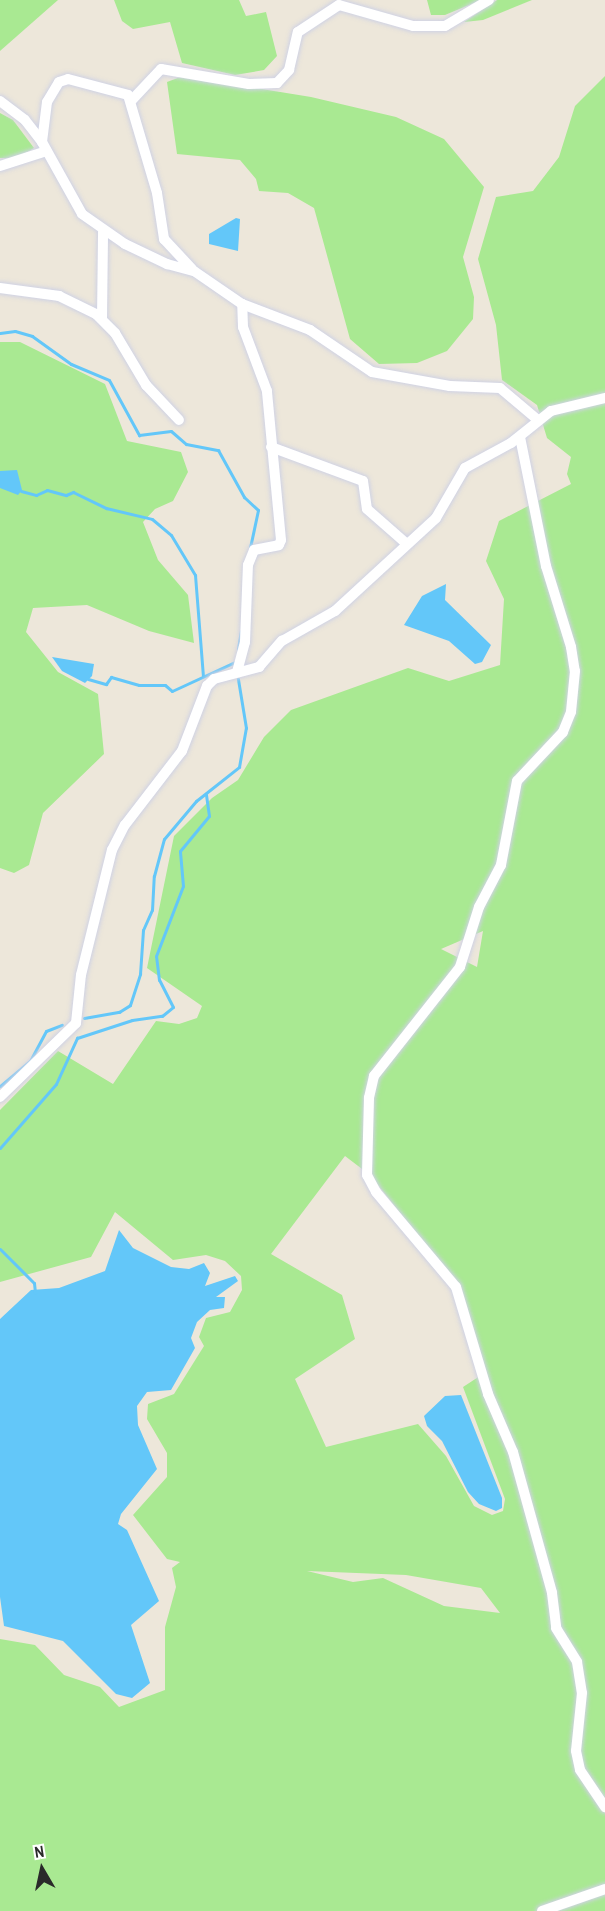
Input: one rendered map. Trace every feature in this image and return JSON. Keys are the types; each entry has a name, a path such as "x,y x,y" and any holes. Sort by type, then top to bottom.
{"street":[{"path":"131,101 161,69 249,84 277,84 289,70 298,32 339,4 413,26 445,26 489,0"},
{"path":"44,146 47,102 59,82 68,79 123,90 131,101 144,160 157,193 164,239 194,271 242,304 310,330 372,372 450,386 500,387 538,420"},
{"path":"0,101 19,114 44,146 82,214 103,230 150,258 194,271"},
{"path":"0,166 44,146"},
{"path":"102,318 103,230"},
{"path":"0,288 60,296 102,318 146,385 179,420"},
{"path":"237,672 245,642 249,565 254,550 279,545 281,540 267,391 243,327 242,304"},
{"path":"0,1096 76,1023 81,975 112,850 125,825 182,751 207,686 237,672 259,667 282,641 335,610 436,518 465,468 520,437 551,411 605,398"},
{"path":"520,437 546,566 571,647 575,671 571,712 563,732 517,781 501,865 479,907 460,967 375,1076 369,1098 367,1175 376,1192 456,1287 488,1394 513,1452 552,1593 556,1628 577,1662 582,1693 576,1751 580,1770 605,1807"},
{"path":"271,447 363,481 367,509 407,544"},
{"path":"542,1911 605,1889"}],"green space":[{"path":"0,0 58,0 0,51"},
{"path":"114,0 239,0 246,16 266,12 277,56 264,70 235,75 182,63 170,22 133,29 122,21"},
{"path":"427,0 481,0 445,15 431,15"},
{"path":"497,0 532,0 483,20 464,22"},
{"path":"183,76 311,97 396,117 444,139 484,187 463,257 474,297 473,319 447,351 417,363 379,364 350,339 314,208 288,193 259,191 256,179 240,160 177,154 167,82"},
{"path":"605,76 605,1911 0,1911 0,1639 35,1645 64,1675 100,1687 119,1707 165,1690 165,1627 176,1587 172,1568 180,1562 167,1559 133,1515 167,1477 167,1453 147,1419 148,1404 174,1394 204,1346 199,1337 206,1318 230,1312 242,1290 241,1276 225,1261 206,1255 173,1260 115,1212 91,1257 0,1282 0,1110 58,1051 113,1084 156,1021 179,1024 197,1018 202,1006 147,968 174,836 212,798 238,780 264,737 291,710 408,668 449,681 500,665 504,599 486,561 499,521 571,484 567,474 571,457 547,438 537,405 502,380 496,325 478,259 496,197 533,191 559,157 575,106","holes":["483,931 477,967 441,949","345,1156 370,1175 459,1287 486,1372 463,1387 505,1499 503,1511 492,1515 474,1506 446,1456 418,1424 326,1447 295,1379 355,1339 342,1295 271,1254","307,1571 406,1575 481,1588 500,1613 444,1606 383,1578 353,1582"]},
{"path":"0,113 13,120 34,148 18,158 0,158"},
{"path":"0,342 20,342 105,384 127,441 181,452 188,472 173,501 155,509 143,522 158,560 188,595 194,643 149,631 87,605 33,608 26,632 58,672 98,694 104,754 43,813 29,865 14,873 0,868"}],"water":[{"path":"236,218 240,219 238,251 209,244 209,234"},
{"path":"17,470 22,490 18,495 0,488 0,471"},
{"path":"446,584 445,600 491,645 482,662 475,664 449,641 404,625 422,596"},
{"path":"52,657 94,664 92,676 85,683 62,671"},
{"path":"119,1230 133,1248 171,1267 189,1269 204,1263 210,1273 205,1286 235,1276 238,1281 216,1297 225,1297 224,1308 210,1310 197,1322 191,1338 195,1348 171,1390 147,1392 137,1406 138,1425 157,1469 121,1514 118,1524 127,1530 159,1601 131,1625 150,1683 132,1698 116,1694 63,1641 4,1626 0,1597 0,1319 31,1290 59,1288 105,1271"},
{"path":"461,1395 502,1498 502,1508 496,1511 479,1504 468,1492 442,1441 427,1426 424,1416 445,1396"}],"waterway":[{"path":"0,333 15,331 32,336 71,364 109,380 139,435 171,431 186,444 218,450 244,497 258,510 250,548"},
{"path":"21,491 36,495 47,490 66,495 73,492 106,508 152,519 171,535 195,575 203,676"},
{"path":"238,649 241,631"},
{"path":"88,679 106,684 111,677 139,685 165,685 172,691 235,662"},
{"path":"84,1018 119,1012 130,1005 140,974 143,930 152,910 154,876 164,839 196,801 239,767 246,728 238,679"},
{"path":"0,1148 56,1084 77,1038 132,1020 162,1016 173,1007 159,980 156,956 183,886 180,851 209,816 206,794"},
{"path":"0,1086 30,1061 46,1031 62,1025"},
{"path":"0,1249 34,1283 35,1293"}]}
